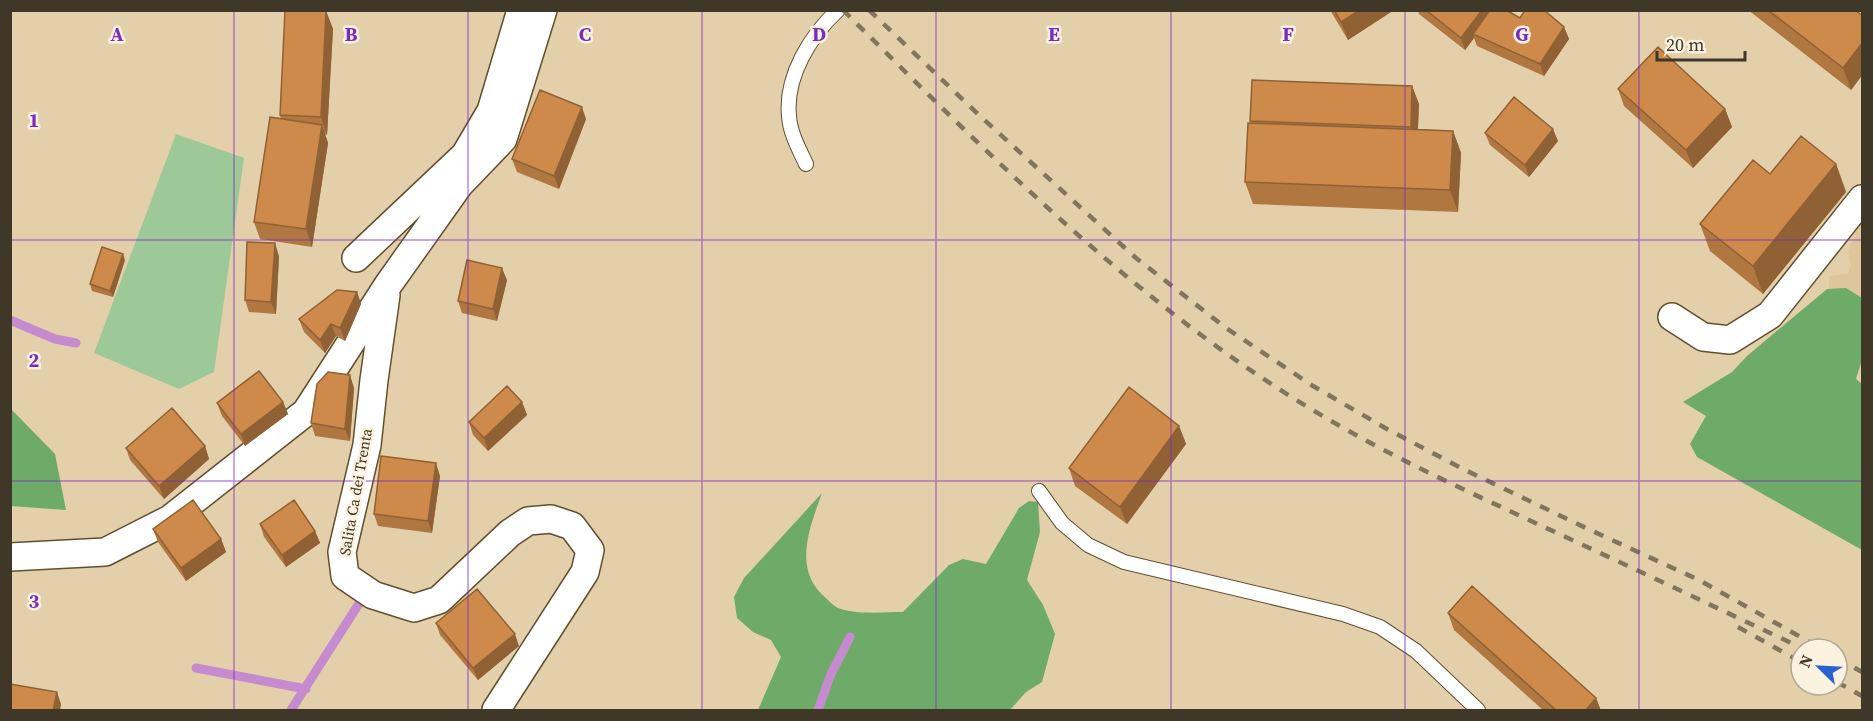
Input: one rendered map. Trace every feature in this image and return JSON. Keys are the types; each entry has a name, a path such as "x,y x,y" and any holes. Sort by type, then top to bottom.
{"street":[{"path":"356,258 465,155 491,111 521,10"},
{"path":"10,557 105,552 170,519 306,412 388,285 459,184 503,139 543,10"},
{"path":"1672,317 1703,337 1730,340 1750,328 1770,315 1863,199"},
{"name":"Salita Ca dei Trenta","path":"388,285 367,445 342,552 345,576 373,595 414,608 439,600 510,533 528,521 551,519 572,526 590,550 585,572 496,711"}],"lane":[{"path":"806,164 795,141 789,116 792,81 807,49 826,21 838,10"},
{"path":"1040,491 1062,523 1088,545 1124,562 1343,614 1380,627 1416,651 1478,711"}],"shaded area":[{"path":"1862,217 1862,304 1829,295 1829,276 1848,274 1851,266 1848,251"}],"green space":[{"path":"176,134 244,158 214,372 179,389 94,353"},
{"path":"1846,288 1862,298 1862,360 1856,379 1862,384 1862,550 1697,457 1690,444 1706,416 1683,402 1732,372 1747,356 1827,289"},
{"path":"10,408 55,454 66,510 11,506"},
{"path":"822,493 812,521 806,549 810,576 816,588 835,606 861,612 903,612 949,565 963,559 986,564 1019,508 1029,501 1038,502 1040,532 1027,580 1043,605 1055,634 1042,682 1026,692 1010,710 758,710 781,657 771,640 753,632 737,618 734,597 744,578"}],"building":[{"path":"285,10 326,11 321,117 280,115"},
{"path":"1334,10 1360,10 1341,22"},
{"path":"1426,10 1482,10 1461,38"},
{"path":"1490,10 1506,10 1520,18 1525,10 1544,10 1564,27 1540,64 1473,34"},
{"path":"1768,10 1855,10 1863,16 1863,42 1843,68"},
{"path":"1658,47 1725,109 1686,150 1618,89"},
{"path":"1252,80 1412,86 1411,127 1250,121"},
{"path":"540,90 582,107 554,176 512,159"},
{"path":"1514,97 1553,129 1525,165 1485,133"},
{"path":"270,117 322,125 306,229 254,222"},
{"path":"1248,123 1453,131 1450,190 1245,182"},
{"path":"1801,136 1836,164 1753,266 1700,224 1753,160 1770,174"},
{"path":"247,242 275,243 271,302 245,300"},
{"path":"102,247 123,254 110,291 90,284"},
{"path":"467,260 502,268 493,309 458,301"},
{"path":"337,290 357,292 340,328 331,324 320,340 299,319"},
{"path":"259,371 283,402 241,434 217,403"},
{"path":"328,372 350,375 345,429 311,423 317,384"},
{"path":"507,386 522,402 484,438 469,422"},
{"path":"1129,387 1179,426 1120,507 1069,468"},
{"path":"172,408 205,446 159,486 126,448"},
{"path":"381,456 436,463 428,521 374,514"},
{"path":"193,500 221,539 181,568 153,529"},
{"path":"294,500 315,531 282,555 260,524"},
{"path":"1472,586 1596,698 1585,711 1557,711 1448,613"},
{"path":"477,589 515,634 473,668 436,623"},
{"path":"10,684 57,692 53,711 10,711"}],"waterway":[{"path":"10,320 55,339 76,343"},
{"path":"291,710 360,602"},
{"path":"818,710 831,674 850,637"},
{"path":"196,668 306,689"}],"railway":[{"path":"843,10 959,124 1078,235 1204,337 1271,384 1340,426 1416,466 1789,642"},
{"path":"869,10 979,115 1136,258 1226,328 1313,386 1387,429 1463,469 1699,580 1801,637"},
{"path":"1738,627 1789,655"},
{"path":"1849,665 1862,672"},
{"path":"1849,689 1862,696"}]}
